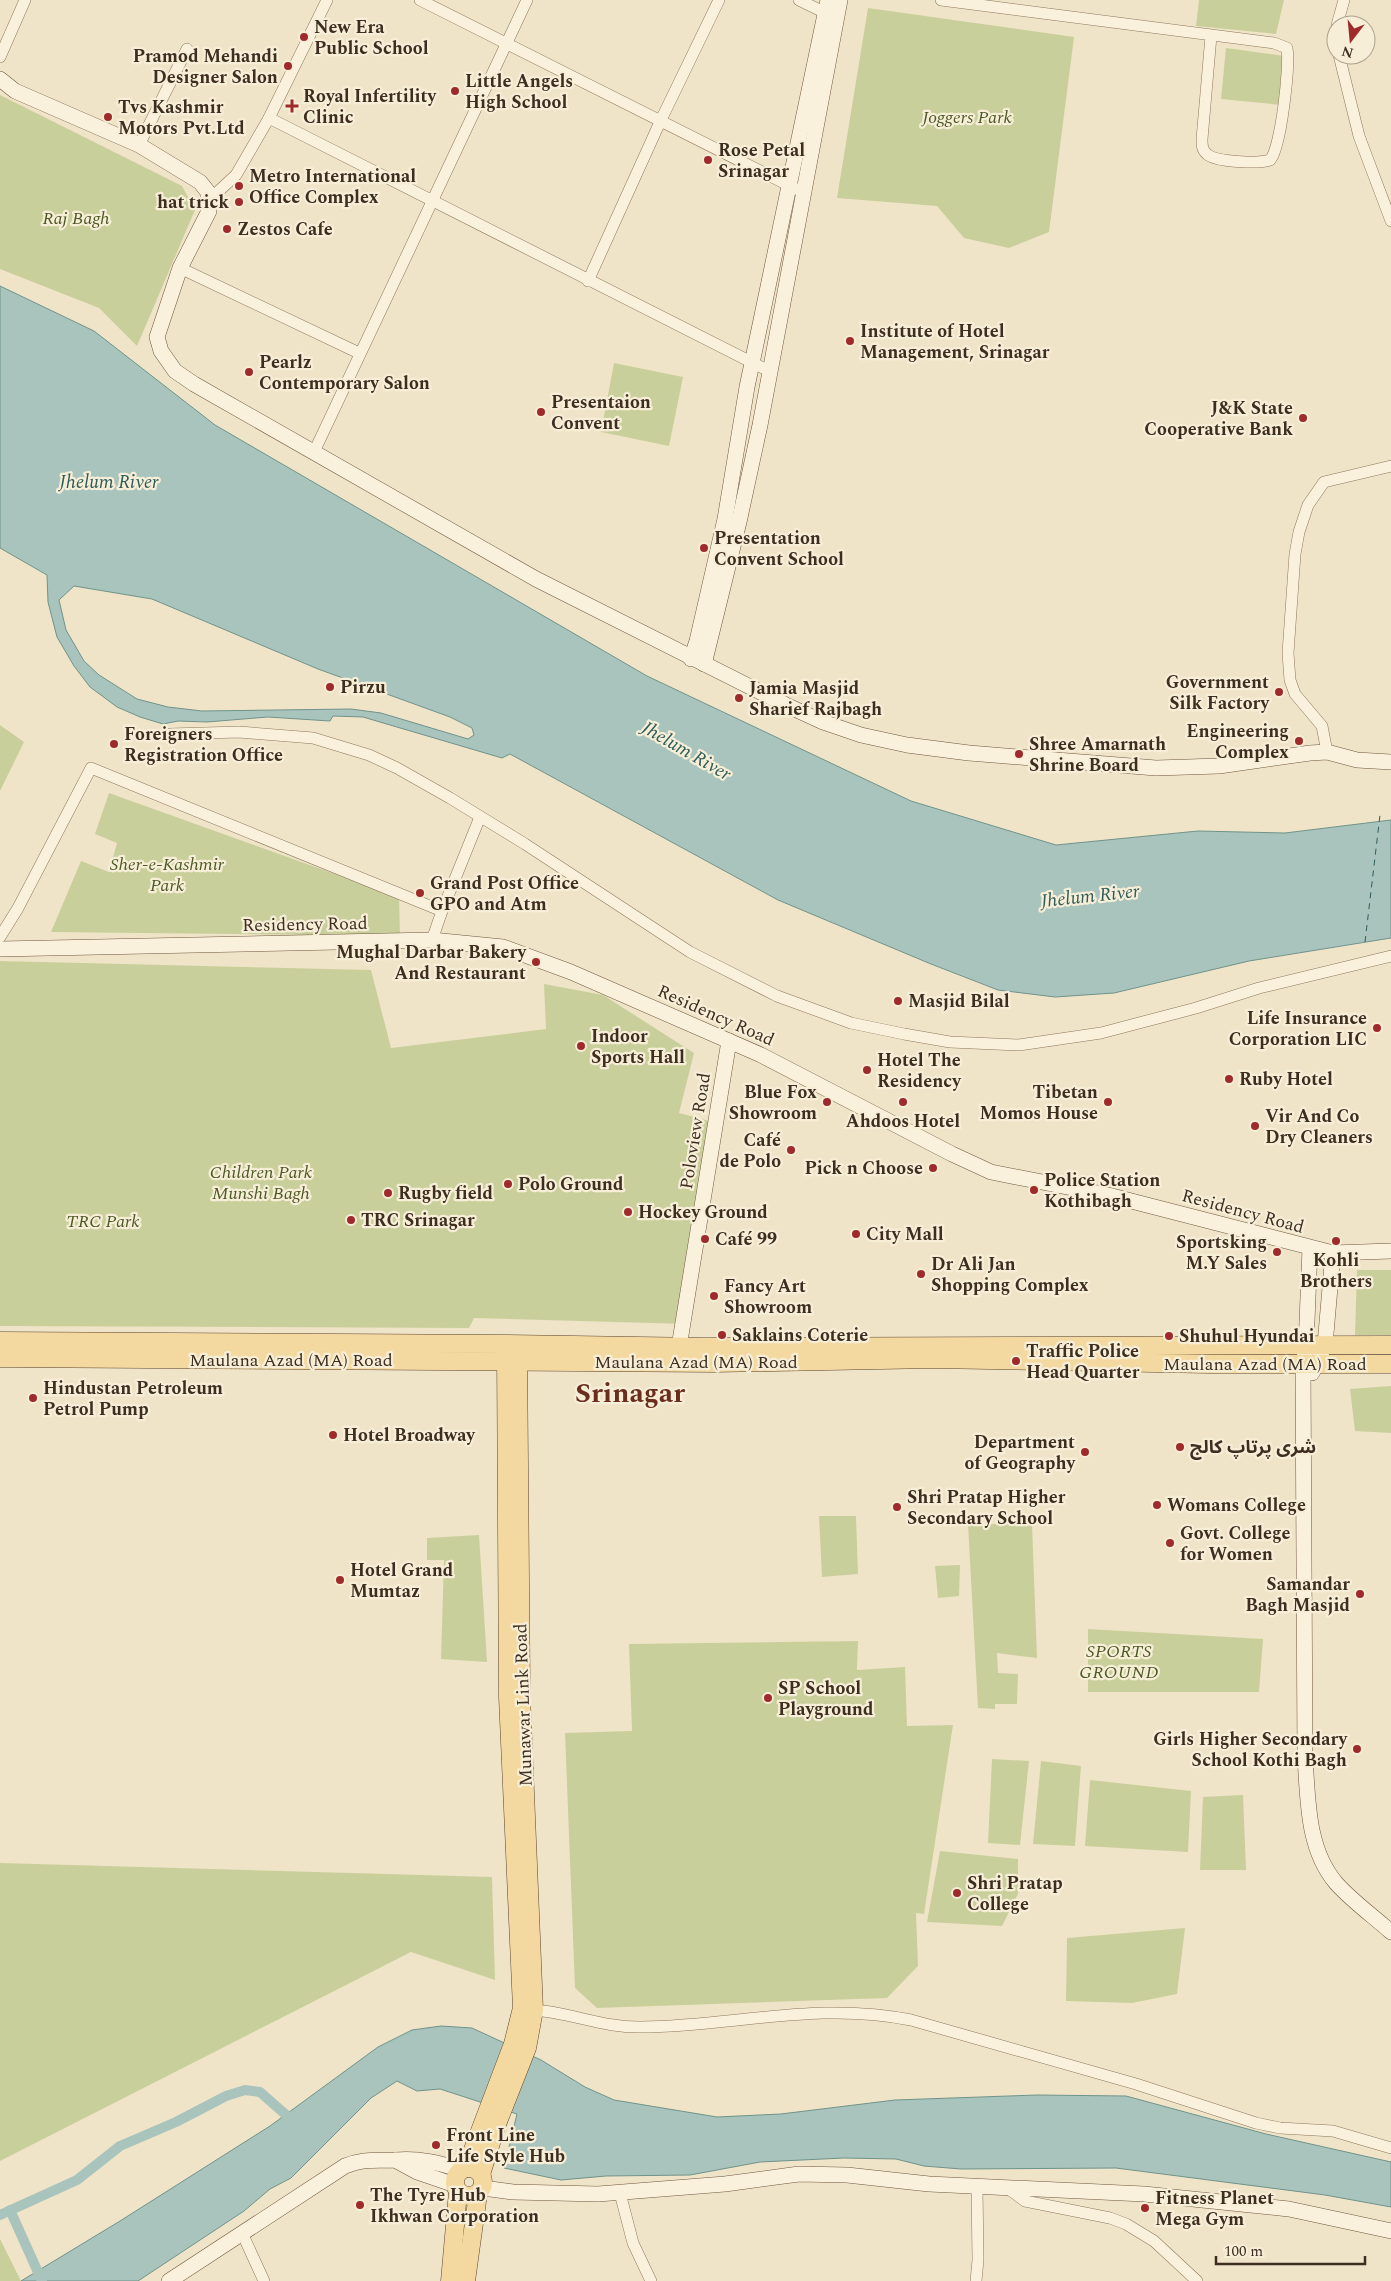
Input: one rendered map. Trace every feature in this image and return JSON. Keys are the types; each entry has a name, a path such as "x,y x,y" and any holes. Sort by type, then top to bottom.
{"main road":[{"path":"698,661 716,587 739,522 769,371 796,189 830,10 840,0"},
{"path":"3,85 139,145 200,182 208,192 209,211 180,268 157,337 161,351 175,371 194,384 536,578 698,661 823,722 862,735 906,745 969,753 1156,768 1220,766 1328,752 1357,760 1391,762"},
{"path":"716,587 725,519 753,364 796,189"},
{"name":"Residency Road","path":"0,949 432,940 503,947 571,972 760,1055 952,1154 991,1172 1108,1196 1333,1253 1391,1252"},
{"name":"Poloview Road","path":"679,1347 729,1041"},
{"path":"1310,1248 1306,1346 1310,1365"},
{"path":"1333,1253 1325,1345 1310,1365 1304,1385 1306,1757 1309,1808 1317,1851 1325,1867 1336,1883 1391,1932"},
{"name":"Maulana Azad (MA) Road","path":"0,1341 512,1352 715,1363 933,1359 1310,1365 1391,1364"},
{"name":"Maulana Azad (MA) Road","path":"0,1358 512,1352 679,1347 1391,1345"},
{"name":"Munawar Link Road","path":"471,2181 520,2046 528,2009 512,1352"},
{"path":"169,2281 345,2166 372,2159 396,2160 418,2172 471,2181 507,2181 543,2191 620,2193 725,2184 799,2174 847,2175 929,2184 1144,2194 1280,2208 1391,2231"},
{"path":"450,2281 471,2181"},
{"path":"466,2281 471,2181"}],"street":[{"path":"0,57 25,0"},
{"path":"209,200 236,175 269,118 327,0"},
{"path":"420,0 796,189"},
{"path":"314,452 527,0"},
{"path":"588,281 660,122 719,0"},
{"path":"799,0 830,10"},
{"path":"941,0 1274,43 1287,48 1289,63 1278,140 1270,160 1259,162 1215,158 1207,155 1203,149 1202,139 1211,36"},
{"path":"1340,15 1344,0"},
{"path":"139,145 187,49"},
{"path":"1341,65 1359,136 1391,221"},
{"path":"269,118 769,371"},
{"path":"180,268 359,353"},
{"path":"1328,752 1322,726 1295,694 1290,680 1288,642 1299,532 1308,505 1324,482 1391,466"},
{"path":"170,734 239,732 313,738 369,755 397,768 480,817 690,952 777,996 850,1023 941,1040 1019,1045 1101,1033 1196,1008 1259,988 1391,956"},
{"path":"0,937 18,908 91,768 442,911"},
{"path":"432,940 480,817"},
{"path":"528,2009 554,2012 603,2024 642,2027 834,2011 887,2015 911,2020 1077,2067 1262,2125 1333,2131 1391,2148"},
{"path":"976,2281 978,2260 977,2186"},
{"path":"1006,2187 1025,2201 1110,2218 1126,2224 1154,2241 1197,2281"},
{"path":"620,2193 633,2243 651,2281"},
{"path":"242,2233 264,2281"}],"green space":[{"path":"1199,0 1284,0 1276,34 1196,26"},
{"name":"Joggers Park","path":"868,8 1074,37 1049,232 1009,248 964,238 937,206 837,198"},
{"path":"1226,48 1285,56 1281,105 1221,99"},
{"name":"Raj Bagh","path":"0,95 182,186 195,210 137,346 99,308 0,269"},
{"path":"614,363 683,377 669,446 601,432"},
{"path":"0,725 24,742 0,791"},
{"name":"Sher-e-Kashmir Park","path":"109,793 399,897 400,936 51,932 81,861 109,872 117,843 95,834"},
{"name":"TRC Srinagar","path":"0,961 371,970 391,1048 546,1029 544,984 603,995 694,1053 679,1113 717,1123 687,1324 474,1318 469,1328 0,1326"},
{"path":"1357,1270 1391,1270 1391,1335 1355,1335"},
{"path":"1391,1386 1391,1433 1355,1431 1350,1389"},
{"path":"819,1516 856,1516 858,1574 822,1577"},
{"path":"968,1524 1032,1524 1037,1658 997,1653 998,1673 1018,1674 1017,1704 995,1704 995,1709 978,1708"},
{"path":"479,1535 487,1662 441,1659 444,1560 427,1560 427,1538"},
{"path":"960,1565 959,1596 938,1598 935,1566"},
{"name":"SPORTS GROUND","path":"1088,1629 1263,1639 1259,1692 1088,1692"},
{"path":"858,1641 857,1670 905,1667 907,1726 953,1725 924,1914 916,1913 918,1966 887,1998 597,2008 575,1988 565,1733 632,1731 629,1644"},
{"path":"992,1759 1029,1761 1020,1845 988,1843"},
{"path":"1041,1761 1081,1766 1075,1846 1033,1844"},
{"path":"1090,1780 1191,1791 1188,1852 1085,1846"},
{"path":"1243,1795 1246,1870 1200,1870 1203,1797"},
{"path":"940,1851 1018,1859 1018,1894 1002,1926 927,1922"},
{"path":"0,1863 492,1877 495,1980 411,1952 0,2161"},
{"path":"1185,1928 1177,1994 1132,2003 1066,2001 1067,1938"},
{"path":"0,2239 21,2281 0,2281"}],"water":[{"name":"Jhelum River","path":"0,286 94,331 215,425 647,676 911,801 1056,845 1198,831 1285,833 1391,820 1391,938 1249,961 1114,993 1055,997 998,990 778,900 510,754 502,758 363,717 333,716 330,721 268,717 207,722 178,721 163,724 117,707 90,687 74,666 57,637 48,602 47,575 0,548","holes":["74,586 152,599 318,669 450,717 472,728 474,735 468,739 381,713 351,709 202,711 168,707 137,699 99,675 84,661 66,630 59,600"]},
{"path":"441,2026 472,2028 541,2060 585,2087 614,2100 717,2117 781,2114 895,2100 1037,2095 1126,2096 1266,2134 1391,2162 1391,2207 1325,2195 1116,2168 961,2169 924,2166 896,2159 844,2158 760,2162 690,2175 606,2176 561,2180 504,2168 517,2114 440,2089 417,2091 397,2081 371,2098 291,2178 270,2189 244,2211 138,2281 21,2281 270,2126 378,2047 412,2030"}],"waterway":[{"path":"0,2215 77,2180 120,2146 176,2122 226,2096 245,2090 260,2092 293,2121"},
{"path":"10,2210 42,2281"}],"ferry route":[{"path":"1365,942 1380,815"}],"place":[{"name":"New Era Public School","path":"304,37"},
{"name":"Pramod Mehandi Designer Salon","path":"288,66"},
{"name":"Little Angels High School","path":"455,91"},
{"name":"Royal Infertility Clinic","path":"292,106"},
{"name":"Tvs Kashmir Motors Pvt.Ltd","path":"108,117"},
{"name":"Rose Petal Srinagar","path":"708,160"},
{"name":"Metro International Office Complex","path":"239,186"},
{"name":"hat trick","path":"239,202"},
{"name":"Zestos Cafe","path":"227,229"},
{"name":"Institute of Hotel Management, Srinagar","path":"850,341"},
{"name":"Pearlz Contemporary Salon","path":"249,372"},
{"name":"Presentaion Convent","path":"541,412"},
{"name":"J&K State Cooperative Bank","path":"1303,418"},
{"name":"Presentation Convent School","path":"704,548"},
{"name":"Pirzu","path":"330,687"},
{"name":"Government Silk Factory","path":"1279,692"},
{"name":"Jamia Masjid Sharief Rajbagh","path":"739,698"},
{"name":"Engineering Complex","path":"1299,741"},
{"name":"Foreigners Registration Office","path":"114,744"},
{"name":"Shree Amarnath Shrine Board","path":"1019,754"},
{"name":"Grand Post Office GPO and Atm","path":"420,893"},
{"name":"Mughal Darbar Bakery And Restaurant","path":"536,962"},
{"name":"Masjid Bilal","path":"898,1001"},
{"name":"Life Insurance Corporation LIC","path":"1377,1028"},
{"name":"Indoor Sports Hall","path":"581,1046"},
{"name":"Hotel The Residency","path":"867,1070"},
{"name":"Ruby Hotel","path":"1229,1079"},
{"name":"Blue Fox Showroom","path":"827,1102"},
{"name":"Ahdoos Hotel","path":"903,1102"},
{"name":"Tibetan Momos House","path":"1108,1102"},
{"name":"Vir And Co Dry Cleaners","path":"1255,1126"},
{"name":"Café de Polo","path":"791,1150"},
{"name":"Pick n Choose","path":"933,1168"},
{"name":"Polo Ground","path":"508,1184"},
{"name":"Police Station Kothibagh","path":"1034,1190"},
{"name":"Rugby field","path":"388,1193"},
{"name":"Hockey Ground","path":"628,1212"},
{"name":"TRC Srinagar","path":"351,1220"},
{"name":"City Mall","path":"856,1234"},
{"name":"Café 99","path":"705,1239"},
{"name":"Kohli Brothers","path":"1336,1241"},
{"name":"Sportsking M.Y Sales","path":"1277,1252"},
{"name":"Dr Ali Jan Shopping Complex","path":"921,1274"},
{"name":"Fancy Art Showroom","path":"714,1296"},
{"name":"Saklains Coterie","path":"722,1335"},
{"name":"Shuhul Hyundai","path":"1169,1336"},
{"name":"Traffic Police Head Quarter","path":"1016,1361"},
{"name":"Hindustan Petroleum Petrol Pump","path":"33,1398"},
{"name":"Hotel Broadway","path":"333,1435"},
{"name":"شری پرتاپ کالج","path":"1180,1447"},
{"name":"Department of Geography","path":"1085,1452"},
{"name":"Womans College","path":"1157,1505"},
{"name":"Shri Pratap Higher Secondary School","path":"897,1507"},
{"name":"Govt. College for Women","path":"1170,1543"},
{"name":"Hotel Grand Mumtaz","path":"340,1580"},
{"name":"Samandar Bagh Masjid","path":"1360,1594"},
{"name":"SP School Playground","path":"768,1698"},
{"name":"Girls Higher Secondary School Kothi Bagh","path":"1357,1749"},
{"name":"Shri Pratap College","path":"957,1893"},
{"name":"Front Line Life Style Hub","path":"436,2145"},
{"name":"The Tyre Hub Ikhwan Corporation","path":"360,2205"},
{"name":"Fitness Planet Mega Gym","path":"1145,2208"}],"district":[{"name":"Srinagar","path":"630,1392"}],"park label":[{"name":"Children Park Munshi Bagh","path":"261,1182"},
{"name":"TRC Park","path":"103,1221"}]}
